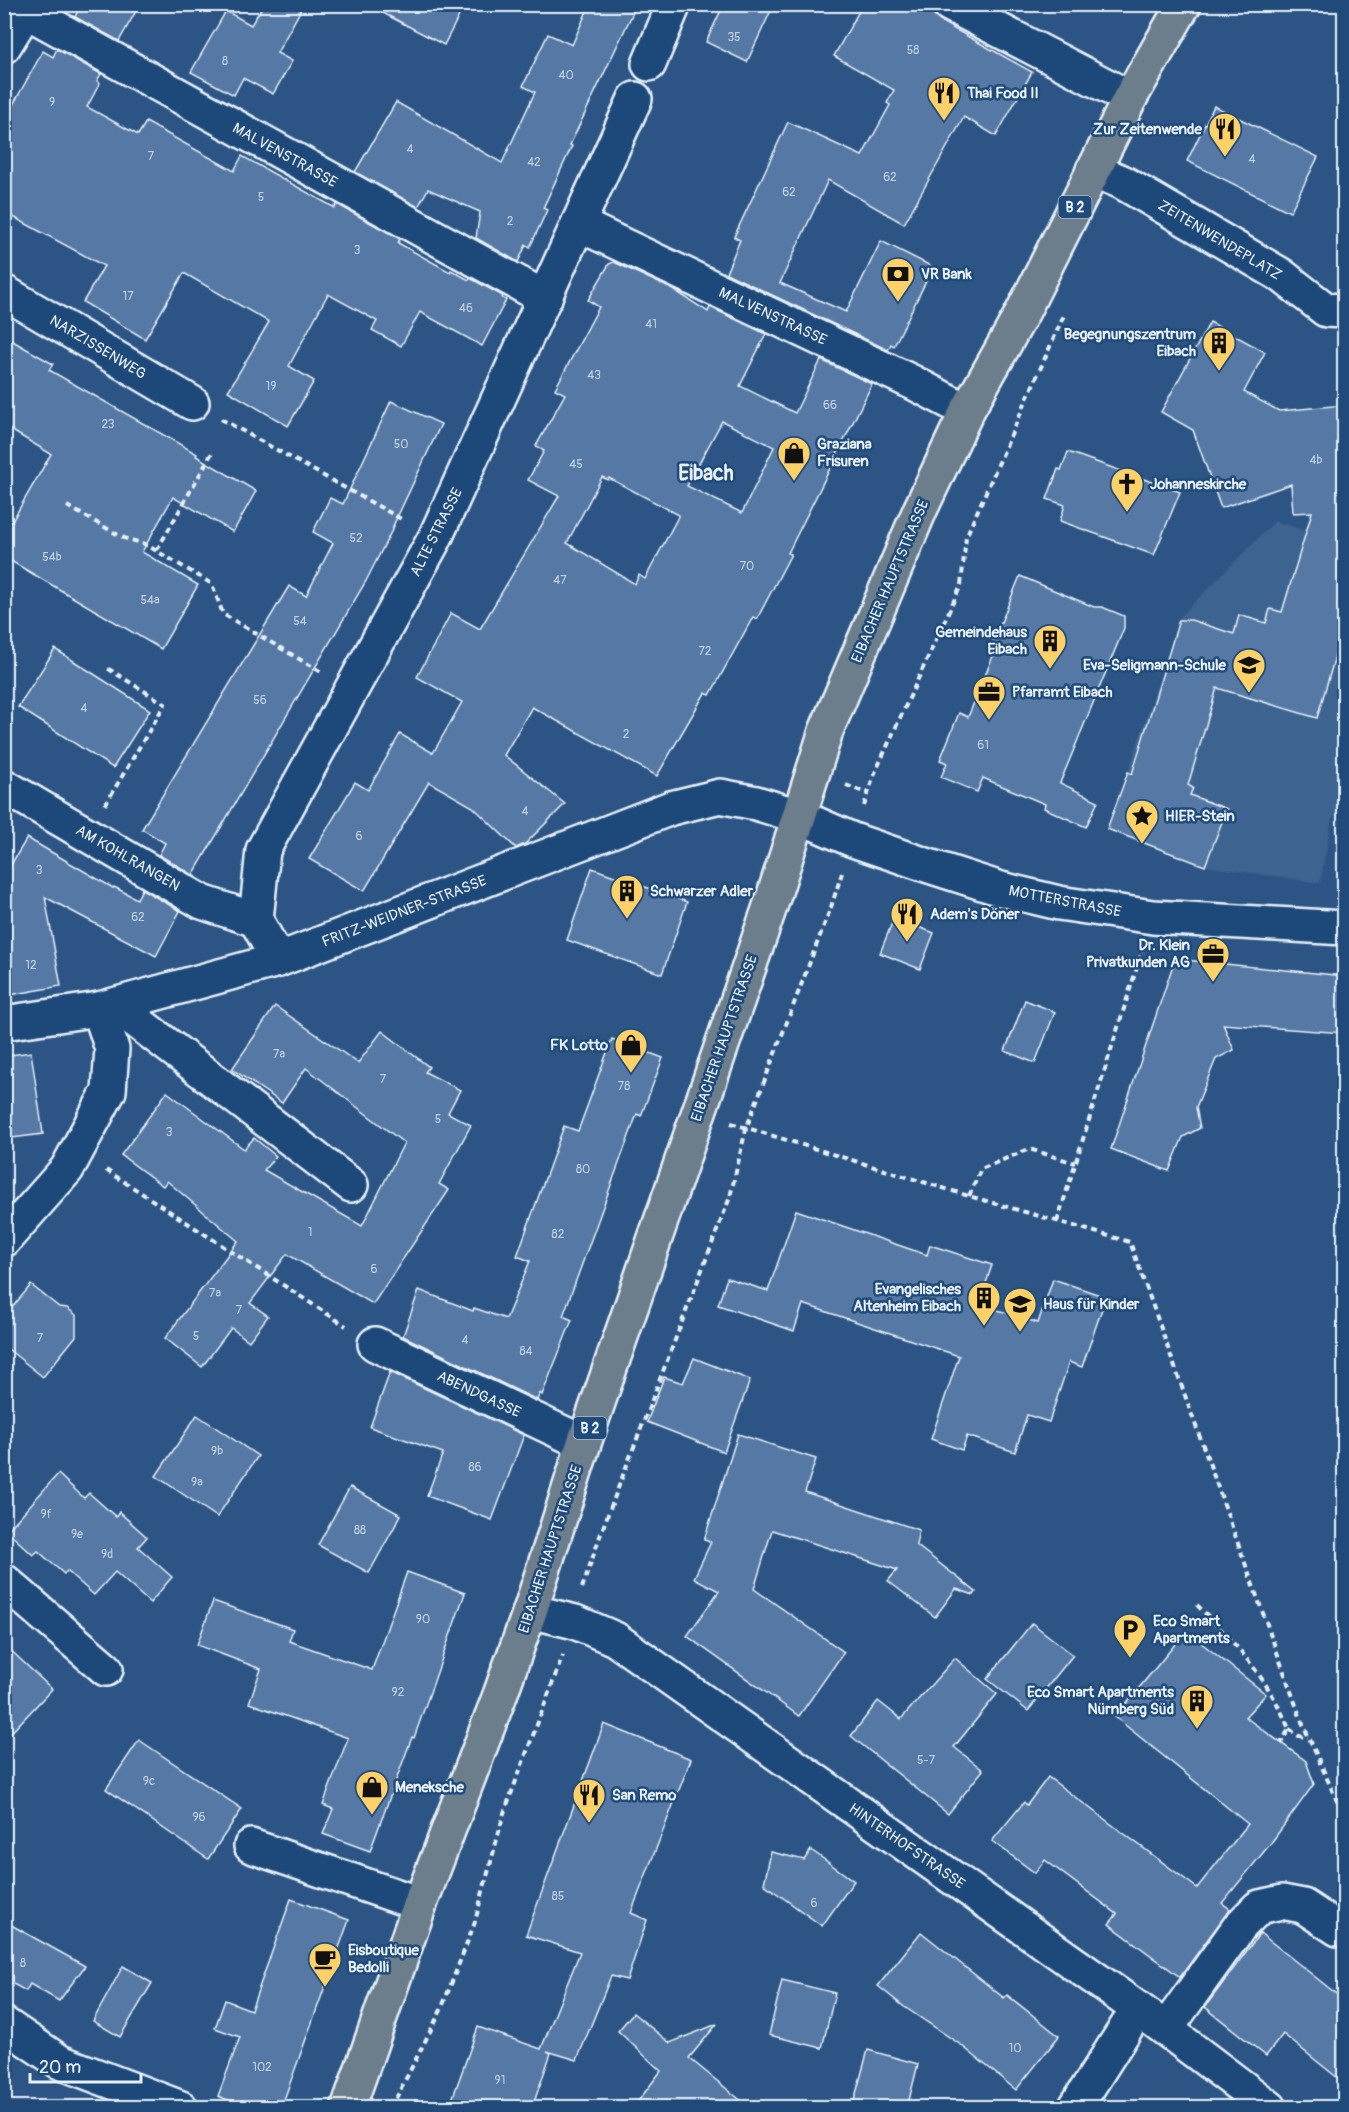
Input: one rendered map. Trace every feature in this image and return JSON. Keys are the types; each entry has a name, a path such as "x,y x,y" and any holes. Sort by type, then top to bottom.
{"main road":[{"name":"EIBACHER HAUPTSTRASSE","path":"348,2108 420,1904 501,1695 584,1443 773,898 826,731 920,510 967,411 1021,315 1130,98 1184,4"}],"street":[{"path":"649,64 674,4"},
{"path":"949,4 1130,98"},
{"path":"4,46 28,8"},
{"name":"MALVENSTRASSE","path":"28,8 544,298"},
{"name":"ALTE STRASSE","path":"256,920 262,850 435,538 635,99"},
{"name":"ZEITENWENDEPLATZ","path":"1093,170 1122,182 1281,275 1326,310 1344,311"},
{"name":"MALVENSTRASSE","path":"579,224 914,383 967,411"},
{"name":"NARZISSENWEG","path":"4,292 192,403"},
{"name":"AM KOHLRANGEN","path":"4,786 202,902 256,920"},
{"name":"FRITZ-WEIDNER-STRASSE","path":"4,1023 107,1007 278,960 671,808 693,802 720,796 756,803 798,816"},
{"name":"MOTTERSTRASSE","path":"798,816 853,840 1001,889 1059,903 1153,917 1344,928"},
{"path":"256,920 278,960"},
{"path":"4,1240 67,1169 109,1091 112,1049 107,1007"},
{"path":"107,1007 351,1185"},
{"name":"ABENDGASSE","path":"375,1344 584,1443"},
{"path":"4,1581 106,1669"},
{"name":"HINTERHOFSTRASSE","path":"530,1611 575,1622 615,1639 1166,2029 1270,2108"},
{"path":"251,1846 420,1904"},
{"path":"1166,2029 1240,1926 1259,1907 1282,1902 1303,1906 1338,1929"},
{"path":"1075,2108 1138,2009"},
{"path":"4,2024 60,2062 182,2108"}],"path":[{"path":"1344,77 1342,84 1344,102"},
{"path":"391,2108 441,2010 474,1925 504,1813 575,1622 584,1582 730,1197 746,1129 831,907 874,774 961,585 966,537 1066,311"},
{"path":"192,403 435,538"},
{"path":"157,550 213,451"},
{"path":"67,506 124,538 157,550 212,584 223,614 352,690"},
{"path":"87,835 165,704 107,668"},
{"path":"1057,1222 1153,917"},
{"path":"699,1112 746,1129 1130,1242 1308,1737 1344,1816"},
{"path":"969,1196 981,1169 1029,1149 1075,1163"},
{"path":"77,1151 375,1344"},
{"path":"1197,1605 1231,1639 1265,1682 1280,1707 1289,1730 1299,1736 1308,1737"},
{"path":"1281,1743 1289,1730"}],"shaded area":[{"name":"Eva-Seligmann-Schule","path":"1275,521 1344,543 1344,806 1332,819 1320,883 1205,866 1107,829 1180,617"}],"building":[{"path":"81,4 140,4 119,41 75,17"},
{"path":"264,4 304,4 277,53 292,61 273,94 243,78 234,95 191,72 226,11 251,25"},
{"path":"366,4 465,4 444,45"},
{"path":"590,4 637,4 570,145 572,146 543,208 547,210 530,247 526,245 518,262 476,238 480,212 428,189 418,207 355,172 396,102 502,163 535,92 523,86 548,34 572,45"},
{"path":"724,4 774,4 747,62 706,42"},
{"path":"863,4 919,4 932,12 940,21 1032,72 996,136 964,117 904,224 828,180 780,283 846,312 881,241 933,267 894,346 891,344 888,350 726,273 740,240 734,237 788,122 862,156 890,105 887,103 894,90 834,56"},
{"path":"57,49 101,74 97,81 100,83 87,107 138,135 146,122 234,171 242,156 335,208 337,204 400,239 398,243 450,272 451,270 469,280 470,278 503,296 502,298 506,300 482,346 420,312 401,346 372,330 377,321 328,294 289,366 314,381 288,426 228,391 269,322 184,273 145,339 83,302 104,266 4,212 4,121 43,51 53,57"},
{"path":"1214,106 1318,157 1290,212 1187,161"},
{"path":"614,262 674,290 708,312 710,307 766,334 740,386 795,413 821,360 872,384 788,553 791,554 757,619 753,617 710,695 705,693 657,776 532,707 504,755 565,804 525,844 516,848 473,807 429,782 364,891 309,859 355,782 368,790 400,734 433,753 462,702 417,677 451,613 480,629 559,496 528,480 544,451 536,446 565,394 555,389 599,307 588,300 609,264","holes":["722,421 774,447 742,513 687,486","602,477 608,480 609,478 679,515 645,579 639,575 635,584 567,543"]},
{"path":"1210,322 1265,352 1244,392 1279,411 1344,405 1344,626 1317,718 1217,688 1188,785 1193,788 1190,795 1227,809 1205,866 1107,829 1128,772 1132,774 1179,620 1191,620 1234,634 1239,615 1266,623 1270,609 1282,612 1312,512 1293,513 1291,484 1221,508 1193,430 1161,412"},
{"path":"4,336 53,364 49,370 197,454 196,456 256,491 233,532 173,497 142,552 198,585 161,649 4,557 4,535 51,454 4,426"},
{"path":"391,401 441,424 366,581 193,875 159,855 165,843 142,829 289,586 306,596 333,543 313,532 330,498 343,504"},
{"name":"Johanneskirche","path":"1068,452 1180,492 1154,555 1060,521 1065,505 1047,499 1058,469 1061,470"},
{"name":"Gemeindehaus Eibach","path":"1020,576 1094,607 1102,607 1124,616 1124,628 1060,783 1098,801 1086,827 1044,808 1045,804 983,778 977,792 941,777 947,763 940,760 959,713 968,717 998,644 993,642"},
{"path":"55,649 150,710 113,768 18,707"},
{"path":"27,838 113,888 137,899 142,889 180,911 156,956 45,897 61,986 4,996 4,876"},
{"name":"Schwarzer Adler","path":"592,868 687,902 662,974 567,940"},
{"name":"Adem's Döner","path":"894,918 934,933 920,969 880,953"},
{"path":"1175,959 1344,976 1344,1033 1223,1024 1234,1050 1216,1059 1196,1107 1200,1128 1183,1137 1169,1171 1111,1149"},
{"path":"1025,1000 1055,1012 1035,1063 1005,1051"},
{"path":"275,1006 358,1063 382,1031 429,1067 425,1072 460,1090 448,1113 471,1125 439,1184 449,1190 373,1304 287,1254 250,1303 268,1316 249,1341 231,1328 202,1367 165,1338 238,1241 167,1181 163,1186 121,1155 167,1092 244,1149 254,1138 276,1156 264,1170 362,1226 404,1143 306,1068 282,1103 232,1069"},
{"path":"612,1039 663,1058 641,1116 637,1114 563,1316 572,1320 542,1395 540,1393 537,1400 403,1336 419,1290 473,1311 474,1308 506,1319 530,1261 517,1256 564,1126 578,1131"},
{"path":"31,1052 43,1134 4,1139 4,1056"},
{"name":"Evangelisches Altenheim Eibach","path":"796,1210 927,1255 930,1245 992,1265 979,1304 1038,1323 1053,1279 1106,1297 1082,1367 1069,1362 1049,1422 1027,1415 1015,1452 967,1436 962,1450 931,1439 959,1356 803,1304 794,1331 718,1305 727,1278 768,1291"},
{"path":"31,1285 59,1307 67,1308 76,1315 76,1336 43,1377 4,1346 4,1317"},
{"path":"694,1358 750,1380 724,1452 647,1422 664,1377 683,1383"},
{"path":"390,1372 524,1435 492,1520 427,1496 443,1453 370,1427"},
{"path":"197,1415 258,1456 217,1517 156,1476"},
{"path":"738,1434 816,1459 805,1492 919,1530 916,1545 976,1592 974,1595 956,1589 935,1617 888,1581 897,1570 772,1530 754,1589 844,1652 799,1716 687,1636 719,1591 694,1578 711,1542 704,1540"},
{"path":"58,1474 84,1498 89,1493 116,1517 119,1512 147,1537 138,1547 172,1577 150,1603 115,1572 94,1595 67,1571 64,1574 38,1551 33,1555 7,1531"},
{"path":"350,1487 401,1515 369,1573 318,1545"},
{"path":"407,1572 465,1593 414,1738 412,1737 370,1851 323,1834 333,1809 323,1805 348,1738 249,1703 261,1669 197,1645 213,1601 293,1629 289,1641 372,1670"},
{"path":"1032,1623 1073,1655 1028,1711 987,1679"},
{"path":"1186,1631 1266,1694 1245,1717 1306,1761 1314,1784 1271,1843 1222,1903 1230,1909 1180,1977 1109,1924 1117,1914 1045,1860 1035,1873 992,1841 1024,1802 1027,1805 1048,1777 1197,1888 1248,1824 1115,1717"},
{"path":"4,1644 52,1689 4,1740"},
{"path":"955,1658 997,1694 954,1747 983,1770 948,1814 851,1736 878,1701 901,1719"},
{"path":"604,1724 691,1759 631,1913 647,1920 627,1980 611,1976 577,2060 547,2051 551,2053 532,2108 449,2108 478,2027 541,2049 580,1952 526,1935"},
{"path":"139,1740 242,1809 208,1859 106,1789"},
{"path":"811,1850 854,1881 822,1926 764,1884 771,1852 804,1860"},
{"path":"291,1899 349,1920 281,2108 248,2108 218,2096 240,2037 215,2028 225,2000 251,2010"},
{"path":"4,1921 85,1966 59,2001 30,1984 26,1991 4,1979"},
{"path":"921,1932 1004,1998 1007,1995 1059,2036 1016,2090 961,2045 903,2006 878,1986"},
{"path":"1260,1933 1344,2000 1344,2083 1283,2034 1266,2056 1205,2007"},
{"path":"123,1966 152,1983 120,2037 93,2021"},
{"path":"782,1980 835,1993 822,2048 769,2035"},
{"path":"633,2013 670,2043 717,2024 689,2058 750,2108 633,2108 661,2071 618,2031"},
{"path":"868,2050 918,2064 907,2108 852,2108"}],"place":[{"name":"Thai Food II","path":"944,122"},
{"name":"Zur Zeitenwende","path":"1225,158"},
{"name":"VR Bank","path":"898,303"},
{"name":"Begegnungszentrum Eibach","path":"1219,372"},
{"name":"Graziana Frisuren","path":"794,482"},
{"name":"Johanneskirche","path":"1127,513"},
{"name":"Gemeindehaus Eibach","path":"1050,670"},
{"name":"Eva-Seligmann-Schule","path":"1249,694"},
{"name":"Pfarramt Eibach","path":"989,721"},
{"name":"HIER-Stein","path":"1142,845"},
{"name":"Schwarzer Adler","path":"627,920"},
{"name":"Adem's Döner","path":"907,943"},
{"name":"Dr. Klein Privatkunden AG","path":"1213,983"},
{"name":"FK Lotto","path":"631,1074"},
{"name":"Evangelisches Altenheim Eibach","path":"984,1327"},
{"name":"Haus für Kinder","path":"1020,1333"},
{"name":"Eco Smart Apartments","path":"1130,1659"},
{"name":"Eco Smart Apartments Nürnberg Süd","path":"1197,1730"},
{"name":"Meneksche","path":"372,1816"},
{"name":"San Remo","path":"589,1824"},
{"name":"Eisboutique Bedolli","path":"325,1988"}],"district":[{"name":"Eibach","path":"706,473"}]}
